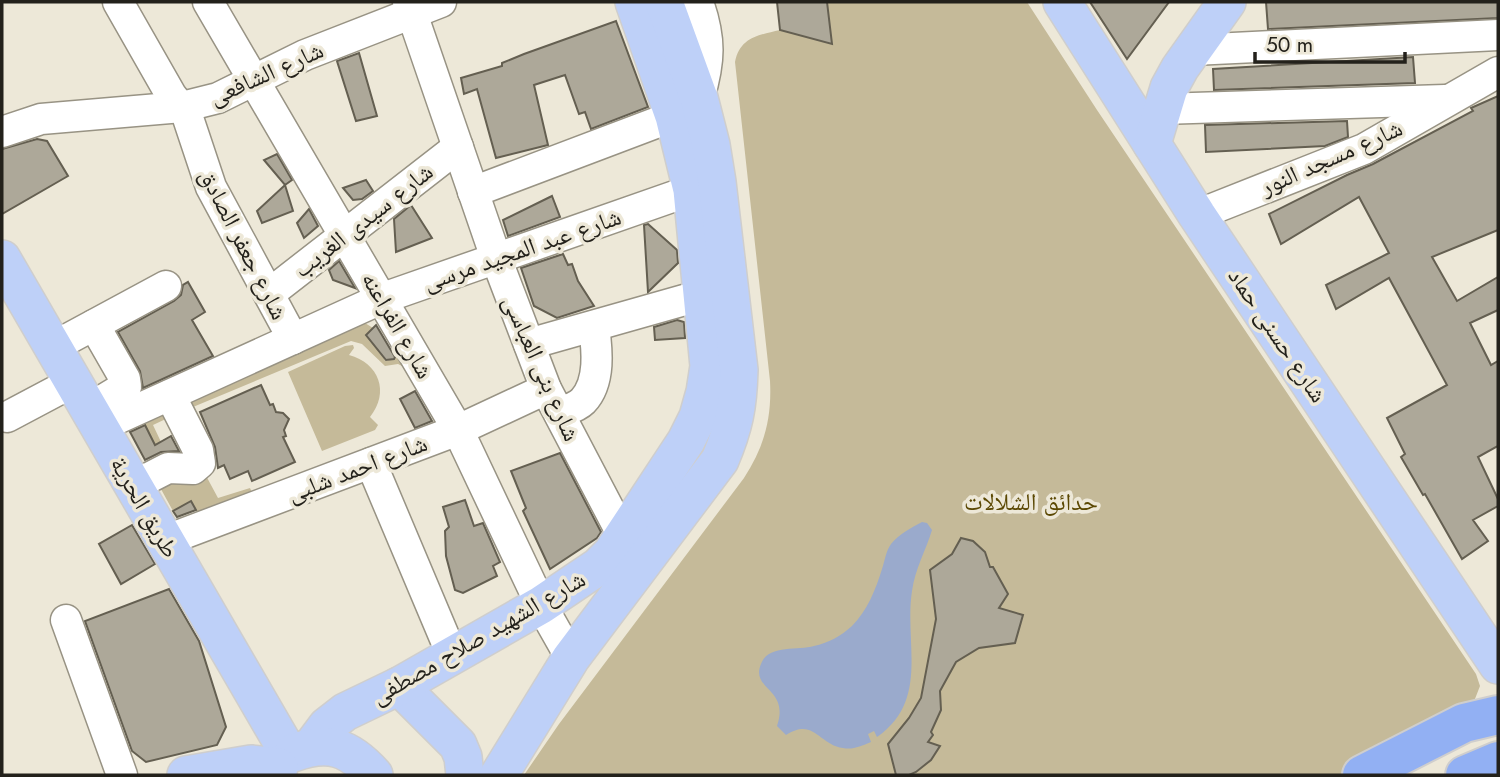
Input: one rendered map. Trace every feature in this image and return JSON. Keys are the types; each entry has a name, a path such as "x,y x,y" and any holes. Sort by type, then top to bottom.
{"highway":[{"path":"1362,775 1464,723 1498,715"},
{"path":"1408,775 1498,729"},
{"path":"1465,775 1498,761"}],"main road":[{"name":"شارع الشهيد صلاح مصطفى","path":"634,2 687,107"},
{"name":"شارع الشهيد صلاح مصطفى","path":"289,760 335,719 541,605 599,566 632,553 720,460 733,429 739,370 705,186 664,2"},
{"name":"شارع حسنى حماد","path":"1062,2 1157,126 1197,215 1498,665"},
{"path":"1157,126 1169,88 1227,2"},
{"name":"شارع الشهيد صلاح مصطفى","path":"499,775 632,553 698,417 709,366 702,295 705,186"},
{"name":"طريق الحرية","path":"7,280 53,347 289,760"},
{"path":"399,685 458,745 463,757 465,775"},
{"path":"186,775 289,760 336,747 358,757 374,775"}],"street":[{"name":"شارع جعفر الصادق","path":"118,2 171,94 187,116 211,187 293,339"},
{"name":"شارع الفراعنه","path":"208,2 346,234 458,430 541,605 571,658"},
{"name":"شارع الشافعى","path":"2,132 41,119 182,107 218,98 410,7 441,2"},
{"path":"473,192 687,107 707,68 709,50 698,2"},
{"name":"شارع بنى العباسى","path":"410,7 496,258 529,344 553,401 632,553"},
{"path":"1193,50 1498,35"},
{"name":"شارع مسجد النور","path":"1197,215 1364,149 1498,72"},
{"path":"1157,126 1449,100"},
{"name":"شارع سيدى الغريب","path":"269,294 458,147"},
{"name":"شارع عبد المجيد مرسى","path":"86,406 170,395 383,298 705,186"},
{"path":"53,347 166,286"},
{"path":"529,344 702,295"},
{"path":"7,417 86,406 126,386 125,379 94,325"},
{"name":"شارع احمد شلبى","path":"164,541 458,430 553,401 577,406 585,400 589,391 598,356 594,326"},
{"path":"133,486 163,470 193,469 200,463 198,450 170,395"},
{"path":"371,463 452,655"},
{"path":"66,620 122,775"}],"green space":[{"name":"حدائق الشلالات","path":"777,2 1027,2 1476,674 1480,686 1473,704 1339,775 524,775 559,724 744,478 762,444 770,408 770,381 735,62 741,47 751,38 780,30"},
{"path":"365,323 373,328 385,361 394,359 394,353 398,354 404,367 398,364 385,366 362,344 351,341 181,412 175,401"},
{"path":"353,345 349,355 368,365 378,380 379,398 370,417 378,425 375,430 322,451 288,372 345,346"},
{"path":"165,405 170,417 153,425 161,442 150,448 147,429 142,419"},
{"path":"204,472 218,498 250,488 255,499 200,517 191,502 173,511 156,480"}],"water":[{"path":"922,522 927,523 932,530 913,583 910,611 911,670 904,706 893,722 877,737 874,731 868,734 871,742 857,747 835,746 810,730 796,730 786,735 777,726 780,713 778,704 761,679 761,664 770,653 824,643 852,626 870,599 891,544 901,534"}],"building":[{"path":"777,2 827,2 832,44 780,30"},
{"path":"1090,2 1169,2 1127,59"},
{"path":"1266,2 1498,2 1498,18 1268,29"},
{"path":"616,21 648,107 591,129 585,112 579,114 565,75 534,85 548,145 496,158 477,89 464,94 461,78 502,66 502,63 524,54"},
{"path":"359,53 377,116 356,121 337,61"},
{"path":"1413,57 1415,83 1214,90 1213,69"},
{"path":"1498,96 1498,230 1432,257 1457,301 1498,277 1498,310 1470,323 1491,365 1498,361 1498,446 1478,457 1498,499 1498,506 1473,520 1488,541 1462,559 1401,457 1405,454 1387,418 1447,385 1389,278 1336,309 1326,285 1389,253 1359,197 1281,244 1269,214 1373,164 1473,111 1471,108"},
{"path":"1347,121 1348,137 1325,146 1206,152 1205,125"},
{"path":"37,139 47,141 68,176 2,214 2,149"},
{"path":"277,154 292,180 285,185 264,160"},
{"path":"366,180 373,191 362,199 353,200 343,188"},
{"path":"285,185 293,211 262,223 257,211"},
{"path":"552,196 560,217 508,236 503,220"},
{"path":"411,205 432,238 396,252 394,219"},
{"path":"309,209 318,226 304,238 297,223"},
{"path":"648,224 677,250 678,263 648,292 644,225"},
{"path":"563,254 568,265 572,264 578,281 594,306 557,318 534,306 521,268"},
{"path":"339,261 355,288 333,280 329,270"},
{"path":"188,282 205,312 192,320 213,356 143,388 140,371 118,332 174,301 181,295 183,285"},
{"path":"677,320 684,322 685,338 655,340 654,327"},
{"path":"376,325 394,359 386,360 366,335"},
{"path":"261,385 270,405 273,404 276,412 283,413 289,419 284,430 286,436 283,437 295,462 252,481 248,471 230,479 224,465 218,468 215,447 200,412"},
{"path":"415,391 432,421 415,428 400,399"},
{"path":"145,425 155,445 171,436 179,451 161,452 145,460 130,432"},
{"path":"560,453 601,532 597,538 550,569 523,511 526,508 511,471"},
{"path":"465,500 474,526 483,523 500,562 493,566 497,576 463,593 455,590 446,556 445,531 449,527 443,507"},
{"path":"191,501 196,510 177,517 173,511"},
{"path":"132,525 155,564 121,584 99,544"},
{"path":"961,538 973,541 985,552 990,567 993,567 1008,594 999,608 1023,615 1015,643 979,648 956,662 940,691 941,710 928,742 940,746 931,760 916,772 896,775 888,744 921,698 936,619 930,570 952,554"},
{"path":"169,589 199,641 226,727 217,745 146,762 132,751 85,621"}]}
